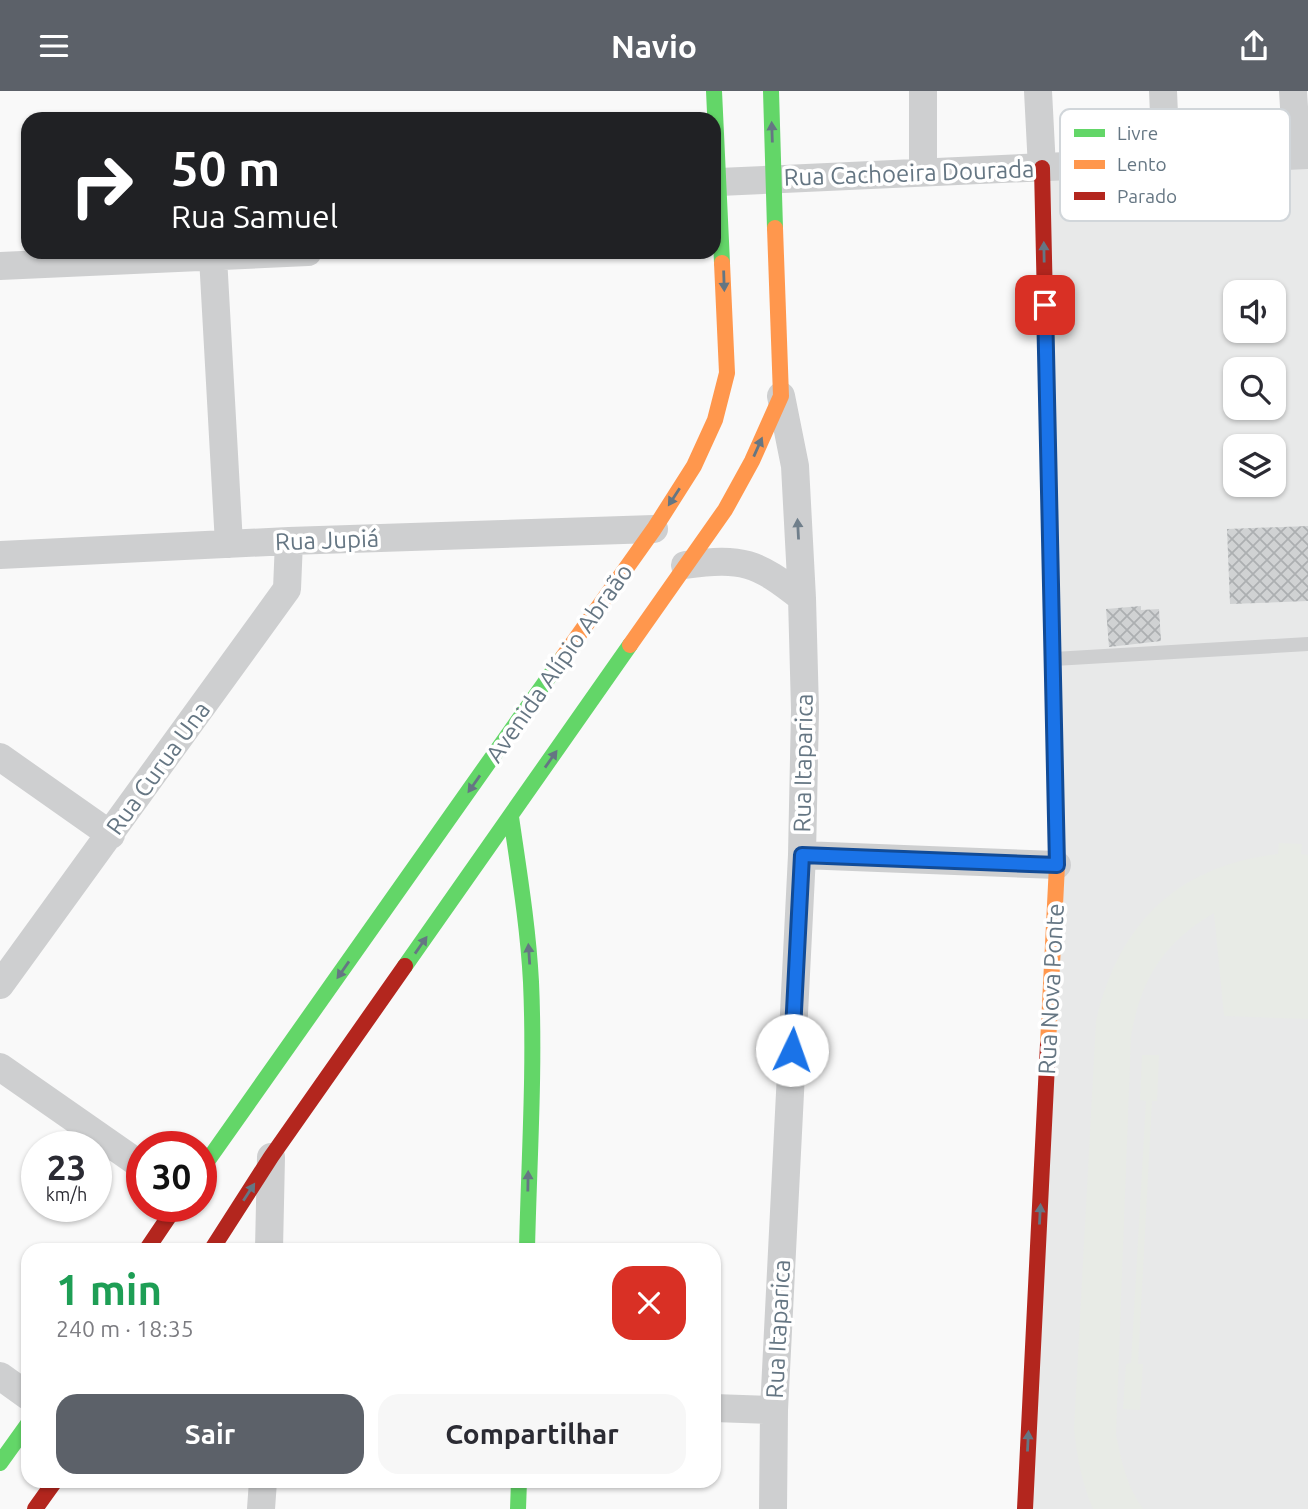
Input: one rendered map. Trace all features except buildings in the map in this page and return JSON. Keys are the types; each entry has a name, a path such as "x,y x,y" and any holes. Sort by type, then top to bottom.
{"street":[{"name":"Avenida Alípio Abraão","path":"714,91 715,112"},
{"name":"Avenida Alípio Abraão","path":"216,1243 271,1157 732,498 752,461 781,396 771,91"},
{"path":"923,91 923,172"},
{"name":"Rua Nova Ponte","path":"1025,1509 1057,865 1042,168 1038,91"},
{"path":"1163,91 1164,109"},
{"path":"1293,91 1302,155"},
{"name":"Rua Cachoeira Dourada","path":"721,182 1060,167"},
{"path":"0,266 166,259"},
{"path":"213,259 229,544"},
{"name":"Avenida Alípio Abraão","path":"217,1147 654,529 694,466 715,420 727,373 720,259"},
{"name":"Rua Itaparica","path":"773,1509 774,1410 802,855 805,710 795,466 781,396"},
{"name":"Rua Jupiá","path":"0,555 289,541 654,529"},
{"name":"Rua Curua Una","path":"0,985 287,589 289,541"},
{"path":"685,565 719,561 750,564 779,580 802,598"},
{"path":"0,757 111,835"},
{"path":"511,817 527,926 531,981 527,1243"},
{"path":"802,855 1057,865"},
{"path":"0,1067 126,1154"},
{"path":"270,1243 271,1157"},
{"path":"151,1243 165,1222"},
{"path":"0,1376 21,1391"},
{"path":"721,1408 774,1410"},
{"path":"0,1463 21,1433"},
{"path":"35,1509 50,1488"},
{"path":"261,1509 262,1488"},
{"path":"518,1509 519,1488"}],"lane":[{"path":"1052,659 1308,644"}],"shaded area":[{"path":"1308,155 1308,1509 1031,1509 1057,865 1042,168 1060,167 1060,221 1290,221 1290,156"},
{"path":"1279,843 1302,844 1301,854 1308,855 1308,1019 1224,1016 1214,913 1181,937 1157,964 1135,1016 1131,1036 1116,1434 1125,1473 1143,1509 1093,1509 1080,1470 1074,1429 1096,1021 1106,986 1120,955 1137,928 1158,905 1182,886 1210,871 1278,854"},
{"path":"1142,1055 1159,1055 1157,1101 1152,1101 1138,1364 1143,1364 1140,1410 1123,1409 1126,1364 1131,1363 1146,1101 1140,1100"}],"traffic: fast":[{"path":"714,91 715,112"},
{"path":"771,91 775,228"},
{"path":"721,242 722,263"},
{"path":"405,966 630,645"},
{"path":"217,1147 563,657"},
{"path":"511,817 531,982 532,1082 527,1243"},
{"path":"0,1463 21,1434"},
{"path":"518,1509 519,1488"}],"traffic: slow":[{"path":"630,645 725,510 752,461 781,396 775,228"},
{"path":"563,657 654,529 694,466 715,420 727,373 722,263"},
{"path":"1048,438 1057,865 1048,1044"}],"traffic: jam":[{"path":"1042,168 1048,438"},
{"path":"216,1243 271,1157 405,966"},
{"path":"1025,1509 1048,1044"},
{"path":"151,1243 165,1222"},
{"path":"35,1509 50,1488"}],"route":[{"path":"792,1050 802,855 1057,865 1045,305"}]}
